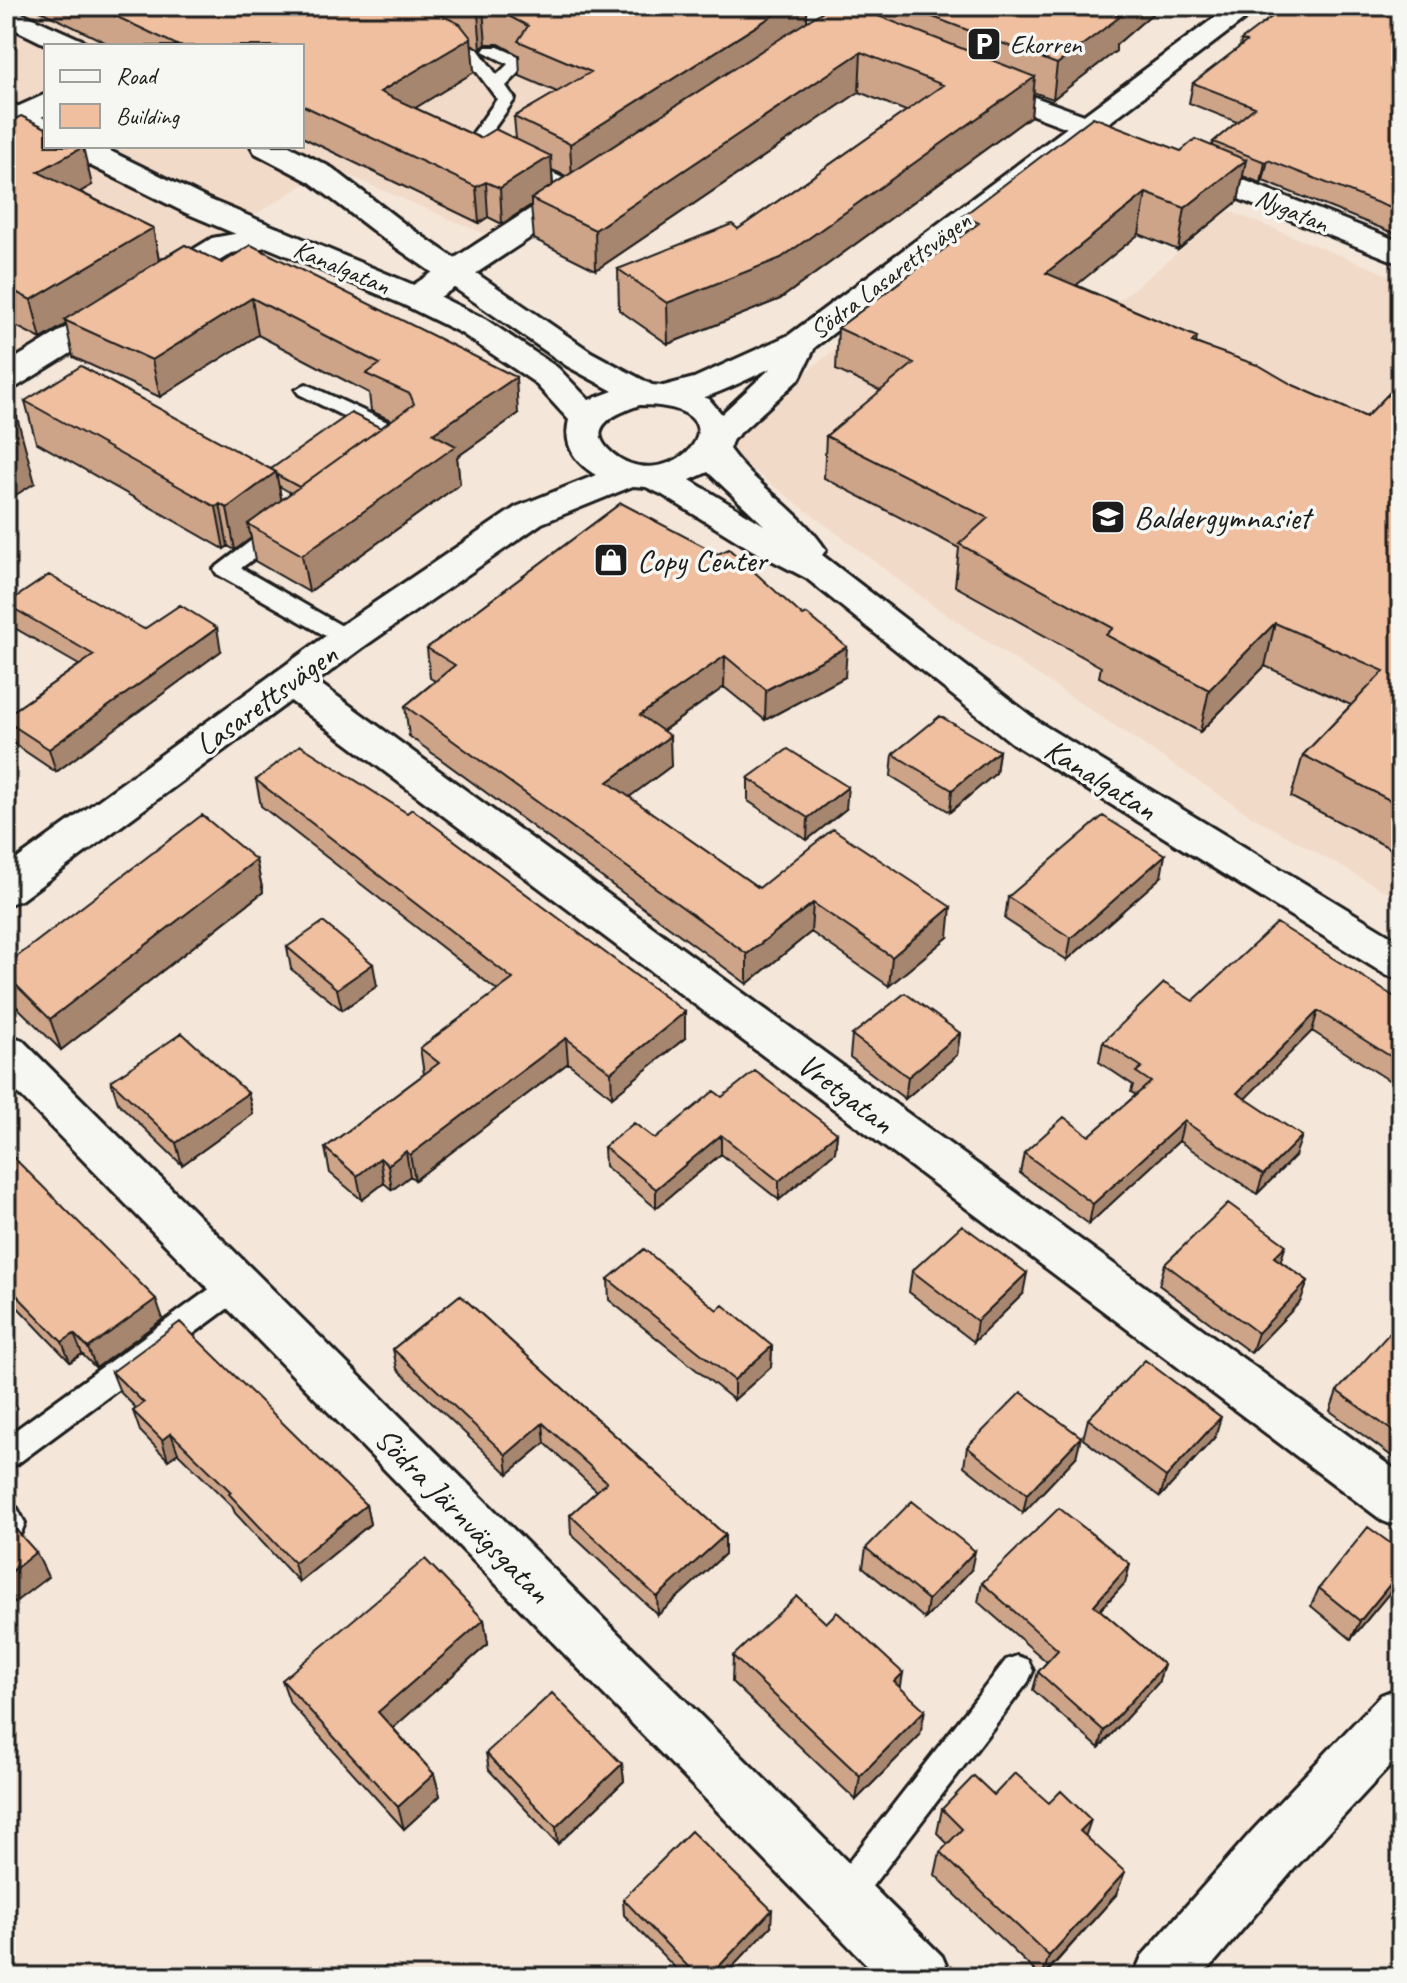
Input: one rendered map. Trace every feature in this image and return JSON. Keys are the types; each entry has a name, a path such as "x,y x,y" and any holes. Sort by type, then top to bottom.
{"street":[{"path":"781,6 821,35 891,50"},
{"path":"821,35 865,6"},
{"name":"Södra Lasarettsvägen","path":"655,395 706,385 801,342 1102,132 1248,6"},
{"path":"6,14 68,44"},
{"path":"963,78 1102,132"},
{"path":"24,119 44,104"},
{"name":"Kanalgatan","path":"80,148 197,206 416,298 505,345 561,388 586,434"},
{"name":"Kanalgatan","path":"270,148 321,175 579,359 655,395"},
{"name":"Nygatan","path":"1159,155 1401,254"},
{"path":"416,298 590,184"},
{"path":"197,206 220,230 223,245"},
{"path":"6,379 223,245 273,237"},
{"name":"Södra Lasarettsvägen","path":"713,443 788,371 801,342"},
{"path":"655,395 699,408 712,421 713,443 690,468 641,476 601,465 586,434 613,401 655,395"},
{"name":"Lasarettsvägen","path":"529,515 586,434"},
{"name":"Kanalgatan","path":"713,443 728,472 788,525 819,569"},
{"name":"Kanalgatan","path":"641,476 674,486 765,542 819,569 1026,733 1401,963"},
{"name":"Lasarettsvägen","path":"6,889 348,639 529,515 641,476"},
{"name":"Vretgatan","path":"290,681 1401,1504"},
{"name":"Södra Järnvägsgatan","path":"6,1052 921,1977"},
{"path":"1163,1977 1273,1850 1401,1714"}],"lane":[{"path":"417,28 471,52 506,99 475,143 590,184"},
{"path":"492,51 519,63 496,86"},
{"path":"306,390 406,439 381,457"},
{"path":"304,512 225,569 348,639"},
{"path":"6,1454 236,1286"},
{"path":"6,1518 10,1523 6,1526"},
{"path":"842,1898 1017,1671"}],"shaded area":[{"path":"6,6 840,6 485,234 331,168 6,367"},
{"name":"Baldergymnasiet","path":"1229,211 1401,280 1401,900 1253,817 935,607 695,427 801,377 886,307 972,317 1121,299"}],"building":[{"path":"94,6 134,6 130,14 171,14 187,6 422,6 460,24 471,38 380,92 480,138 495,129 551,156 500,188 486,182 476,187 304,106 304,44 175,44"},
{"path":"461,6 788,6 570,144 514,117 591,72 518,41 528,26 497,10 483,9 478,14"},
{"path":"831,6 853,6 1035,77 781,258 667,303 618,269 732,224 738,229 943,85 861,52 595,230 531,199"},
{"path":"904,6 1126,6 1116,15 1121,16 1057,64"},
{"path":"1286,6 1401,6 1401,21 1398,23 1401,24 1401,212 1213,142 1255,107 1193,83 1246,42 1241,40"},
{"path":"21,116 44,127 44,148 81,148 38,172 153,228 31,300 6,287 6,123"},
{"path":"1093,117 1181,151 1195,139 1246,160 1185,208 1146,193 1046,273 1197,337 1192,342 1260,366 1293,385 1366,417 1401,381 1401,806 1303,755 1384,671 1275,623 1209,690 1106,635 1113,628 959,544 988,518 826,436 914,363 838,328 979,223 963,216"},
{"path":"185,245 222,263 251,245 516,377 433,434 456,446 302,555 248,524 414,404 410,394 366,374 380,364 252,298 152,360 64,320"},
{"path":"81,366 276,472 227,508 220,504 216,507 25,401"},
{"path":"6,410 17,417 6,424"},
{"path":"351,413 381,428 299,487 271,469"},
{"path":"621,503 718,554 729,549 803,616 807,614 847,647 766,690 725,656 640,715 670,736 608,782 759,888 833,829 951,907 892,957 813,903 747,954 405,706 455,665 427,648"},
{"path":"49,575 144,629 180,605 217,628 49,749 6,721 6,716 94,655 6,604"},
{"path":"940,716 999,751 952,790 893,754"},
{"path":"300,745 407,813 412,809 685,1012 611,1072 566,1038 410,1155 406,1151 388,1165 380,1158 357,1176 325,1148 439,1063 420,1048 513,979 256,780"},
{"path":"788,749 848,787 808,818 748,778"},
{"path":"202,815 256,860 50,1019 6,975 6,965"},
{"path":"1103,816 1165,855 1071,938 1008,897"},
{"path":"323,922 373,964 337,989 287,947"},
{"path":"1277,923 1401,1001 1401,1063 1318,1011 1237,1093 1302,1136 1263,1175 1184,1121 1093,1204 1024,1153 1064,1117 1089,1136 1151,1082 1136,1072 1142,1067 1103,1042 1164,983 1193,1001"},
{"path":"905,993 960,1033 908,1077 852,1035"},
{"path":"182,1033 248,1093 176,1143 111,1081"},
{"path":"755,1071 837,1133 779,1181 721,1135 656,1189 604,1147 634,1123 655,1139 714,1091 722,1097"},
{"path":"6,1150 156,1299 88,1348 74,1334 62,1342 6,1284"},
{"path":"1228,1203 1286,1245 1274,1257 1308,1281 1258,1333 1165,1264"},
{"path":"962,1225 1027,1273 977,1321 912,1271"},
{"path":"644,1249 717,1310 723,1305 772,1346 734,1380 608,1279"},
{"path":"460,1295 725,1535 657,1597 570,1515 607,1482 543,1423 506,1455 393,1349"},
{"path":"180,1322 366,1505 294,1563 229,1494 231,1492 171,1433 162,1440 133,1411 144,1403 112,1372"},
{"path":"1394,1328 1401,1333 1401,1437 1337,1391"},
{"path":"1145,1360 1221,1417 1166,1477 1088,1419"},
{"path":"1021,1392 1081,1437 1027,1494 967,1447"},
{"path":"912,1501 975,1551 928,1600 866,1548"},
{"path":"1059,1508 1130,1564 1094,1605 1164,1665 1104,1731 1038,1672 1058,1650 982,1583"},
{"path":"9,1522 36,1552 6,1576 6,1524"},
{"path":"1368,1527 1401,1551 1401,1571 1360,1621 1319,1588"},
{"path":"425,1559 484,1620 378,1712 434,1774 398,1807 282,1680"},
{"path":"797,1596 826,1623 837,1612 903,1673 894,1682 925,1710 860,1776 733,1656"},
{"path":"552,1693 622,1764 556,1827 486,1753"},
{"path":"1015,1773 1049,1803 1061,1791 1091,1820 1080,1831 1125,1872 1049,1956 940,1852 962,1829 942,1809 974,1776 994,1795"},
{"path":"691,1831 772,1910 709,1977 698,1977 623,1899"}],"place":[{"name":"Ekorren","path":"984,44"},
{"name":"Baldergymnasiet","path":"1108,517"},
{"name":"Copy Center","path":"611,560"}]}
